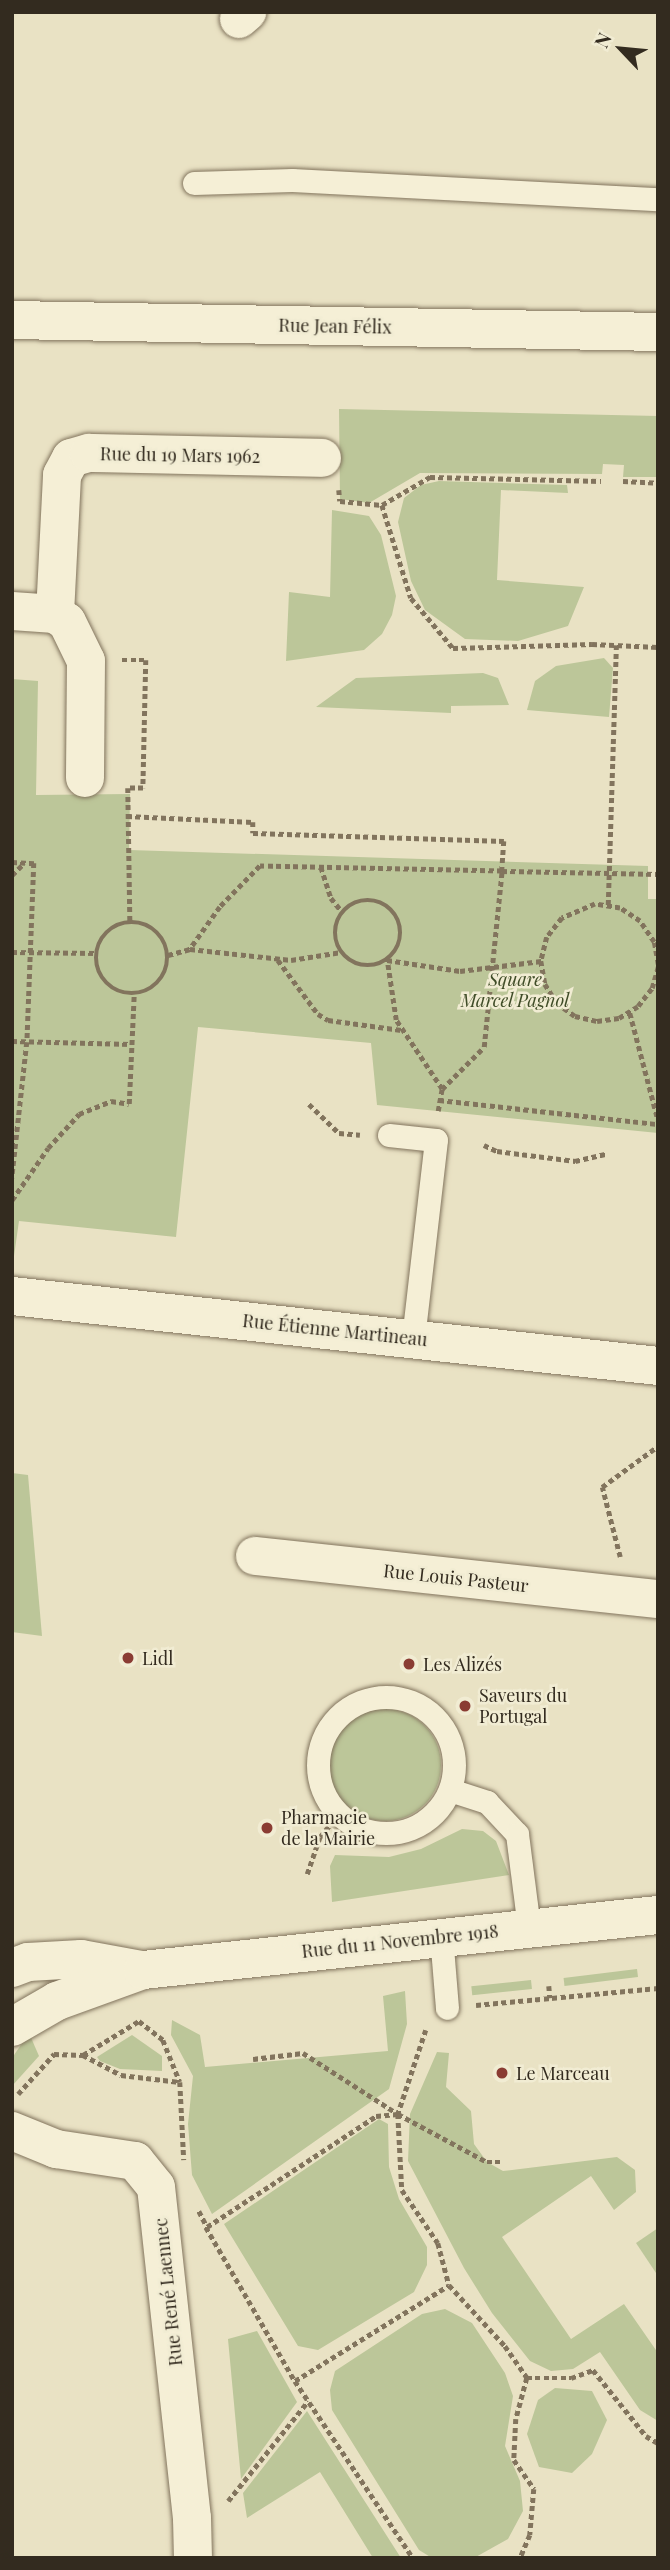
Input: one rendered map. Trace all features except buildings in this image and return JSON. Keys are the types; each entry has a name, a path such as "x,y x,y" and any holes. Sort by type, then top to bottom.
{"street":[{"name":"Rue Jean Félix","path":"12,320 658,332"},
{"name":"Rue du 19 Mars 1962","path":"55,614 62,475 71,458 89,453 322,458"},
{"path":"12,611 55,614 67,621 86,661 85,778"},
{"name":"Rue Étienne Martineau","path":"12,1296 658,1366"},
{"name":"Rue Louis Pasteur","path":"255,1556 658,1599"},
{"name":"Rue du 11 Novembre 1918","path":"12,2027 57,2001 143,1970 441,1935 658,1914"},
{"name":"Rue du 11 Novembre 1918","path":"12,1968 28,1962 81,1959 143,1970"},
{"name":"Rue René Laennec","path":"12,2131 43,2146 125,2158 143,2166 156,2187 192,2518 192,2558"}],"lane":[{"path":"194,183 292,180 658,200"},
{"path":"388,1135 436,1140 413,1338"},
{"path":"383,1696 405,1699 426,1709 442,1724 455,1768 450,1790 439,1810 422,1824 400,1833 378,1834 356,1828 338,1815 321,1786 318,1752 326,1731 341,1713 360,1701 383,1696"},
{"path":"450,1790 487,1802 517,1834 529,1928"},
{"path":"441,1935 447,2008"}],"path":[{"path":"322,458 339,475 340,501 383,505 430,477 601,481"},
{"path":"623,481 658,483"},
{"path":"383,505 411,597 453,648 616,645 658,648"},
{"path":"608,905 616,645"},
{"path":"86,661 146,660 143,788 128,788 130,922"},
{"path":"127,816 253,822 253,834 504,841 484,1047 442,1089 436,1140"},
{"path":"12,862 34,863 27,1042 12,1178"},
{"path":"12,875 25,863"},
{"path":"190,949 253,870 267,866 658,874"},
{"path":"321,867 331,898 343,912"},
{"path":"387,960 395,953 401,931 393,911 373,900 362,901 343,912 335,933 341,952 358,964 387,960 442,971 492,969 541,961"},
{"path":"608,905 640,921 654,942 658,966 652,988 629,1013 597,1021 565,1010 550,994 541,961 547,937 562,918 583,906 608,905"},
{"path":"130,922 151,927 165,944 168,955 162,977 134,994 112,988 103,980 96,953 109,930 130,922"},
{"path":"168,955 190,949 278,959 341,952"},
{"path":"14,953 96,953"},
{"path":"278,959 318,1014 328,1020 401,1030"},
{"path":"387,960 392,1001 401,1030 442,1089"},
{"path":"12,1199 48,1148 79,1114 111,1101 129,1104 134,994"},
{"path":"439,1100 658,1122 629,1013"},
{"path":"12,1041 131,1044"},
{"path":"309,1104 339,1133 388,1135"},
{"path":"484,1145 497,1152 576,1161 606,1154"},
{"path":"623,1567 602,1487 658,1446"},
{"path":"307,1874 320,1838 338,1815"},
{"path":"549,1986 550,1998"},
{"path":"520,2558 530,2535 534,2489 514,2460 516,2419 527,2378 505,2346 449,2285 438,2244 402,2190 398,2114 430,2019 447,2008 658,1988"},
{"path":"83,2055 139,2021 163,2040 180,2082 185,2174"},
{"path":"253,2059 303,2053 398,2114 486,2162 502,2162"},
{"path":"12,2100 54,2054 83,2055 121,2075 180,2082"},
{"path":"164,2254 376,2116 398,2114"},
{"path":"195,2203 295,2381 413,2558"},
{"path":"295,2381 449,2285"},
{"path":"527,2378 570,2378 593,2371 646,2436 658,2443"},
{"path":"192,2518 218,2514 308,2401"}],"green space":[{"path":"339,409 658,416 658,477 623,477 624,465 603,464 602,474 420,473 369,503 340,499"},
{"path":"439,481 567,485 568,493 501,490 497,580 584,587 568,626 518,641 465,639 425,610 411,581 398,522 404,498 421,485"},
{"path":"332,510 369,516 381,535 396,596 392,615 382,634 364,650 286,661 289,592 330,597"},
{"path":"604,658 613,668 609,717 527,710 535,681 556,666"},
{"path":"483,673 498,678 509,705 451,706 451,713 316,707 356,678"},
{"name":"Square Marcel Pagnol","path":"12,679 38,681 36,795 130,794 129,850 648,866 648,899 658,899 658,1133 377,1105 371,1043 198,1027 176,1237 19,1221 12,1270"},
{"path":"12,1473 28,1475 42,1636 12,1632"},
{"path":"385,1709 406,1713 424,1726 437,1744 441,1765 437,1786 424,1804 406,1817 385,1821 364,1817 346,1804 333,1786 329,1765 333,1744 346,1726 364,1713"},
{"path":"462,1829 483,1831 496,1841 509,1875 332,1902 330,1866 335,1855 389,1857 421,1849"},
{"path":"637,1969 638,1977 565,1986 564,1978"},
{"path":"531,1980 532,1989 472,1995 471,1986"},
{"path":"405,1991 407,2024 389,2089 212,2214 192,2175 188,2124 193,2076 171,2035 172,2020 200,2035 205,2067 388,2051 383,1996"},
{"path":"29,2033 39,2056 12,2086 12,2058"},
{"path":"132,2035 162,2056 162,2071 120,2069 100,2061 97,2057"},
{"path":"437,2052 449,2053 446,2087 471,2111 474,2144 487,2162 503,2171 617,2157 635,2170 636,2192 614,2210 591,2176 502,2237 571,2339 624,2304 658,2353 658,2421 640,2410 600,2352 573,2369 551,2371 530,2361 492,2313 464,2268 408,2161 410,2114"},
{"path":"379,2119 388,2124 389,2167 399,2199 427,2247 427,2265 414,2292 318,2350 298,2346 224,2224"},
{"path":"658,2228 658,2276 636,2243"},
{"path":"445,2309 472,2323 505,2373 513,2396 505,2446 520,2481 523,2511 508,2539 474,2558 432,2558 419,2550 332,2410 330,2390 335,2371 422,2314"},
{"path":"257,2331 297,2402 241,2479 228,2339"},
{"path":"555,2388 592,2391 607,2420 592,2454 572,2473 539,2467 527,2434 538,2400"},
{"path":"307,2411 401,2558 373,2558 320,2472 247,2518 243,2493"}],"place":[{"name":"Lidl","path":"128,1658"},
{"name":"Les Alizés","path":"409,1664"},
{"name":"Saveurs du Portugal","path":"465,1706"},
{"name":"Pharmacie de la Mairie","path":"267,1828"},
{"name":"Le Marceau","path":"502,2073"}]}
